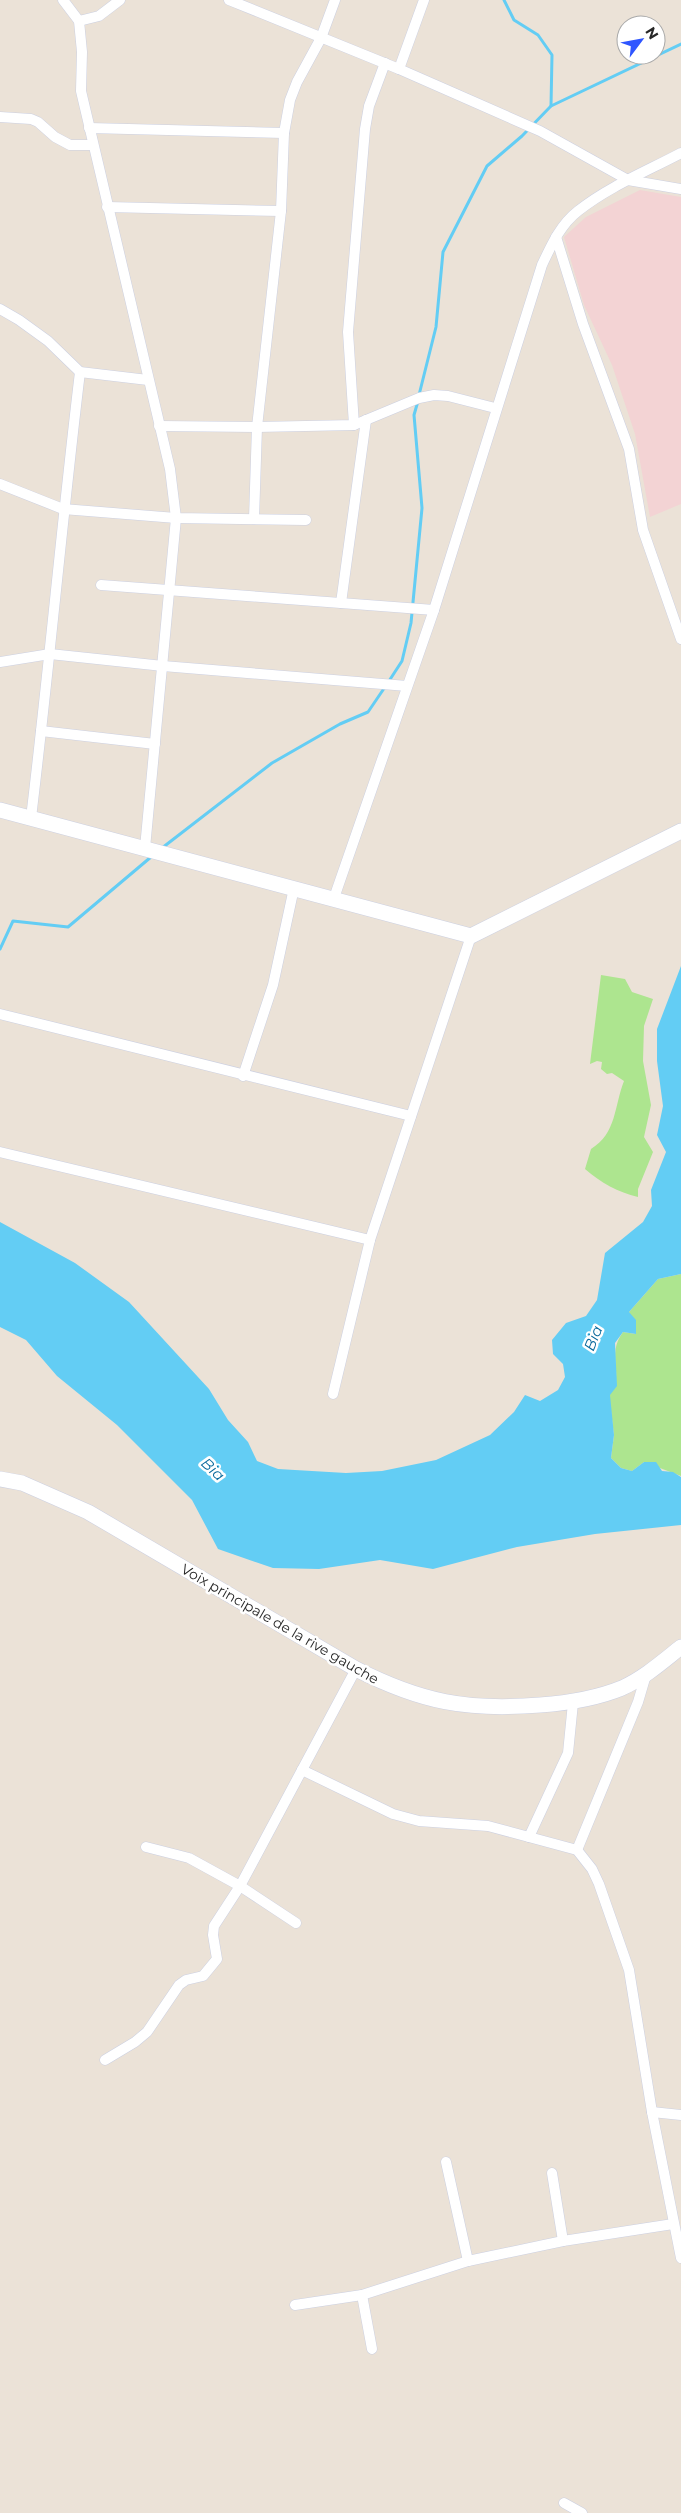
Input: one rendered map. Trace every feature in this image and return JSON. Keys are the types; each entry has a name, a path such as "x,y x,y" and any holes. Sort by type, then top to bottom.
{"street":[{"path":"63,0 79,20 82,52 81,91 170,470 176,518 145,848"},
{"path":"79,20 100,16 120,0"},
{"path":"229,0 270,14 321,38 399,69 540,131 628,180 681,189"},
{"path":"254,519 257,427 281,211 284,133 290,100 297,82 321,38 335,0"},
{"path":"399,69 424,0"},
{"path":"354,425 348,332 365,129 369,106 385,64"},
{"path":"0,117 31,119 38,122 54,137 70,145 93,145"},
{"path":"90,128 284,133"},
{"path":"334,898 406,686 434,610 542,265 556,237 577,212 628,180 681,153"},
{"path":"107,207 281,211"},
{"path":"556,237 583,324 629,449 643,530 681,639"},
{"path":"0,309 19,320 48,342 80,372 148,380"},
{"path":"31,818 50,654 63,509 80,372"},
{"path":"159,426 257,427 354,425 419,398 434,395 448,396 496,408"},
{"path":"341,603 366,420"},
{"path":"0,484 63,509 176,518 306,520"},
{"path":"101,585 434,610"},
{"path":"0,662 50,654 163,666 406,686"},
{"path":"41,731 155,744"},
{"path":"0,810 470,936 681,831"},
{"path":"243,1076 273,986 294,888"},
{"path":"332,1394 370,1240 470,936"},
{"path":"0,1014 243,1076 411,1116"},
{"path":"0,1152 370,1240"},
{"name":"Voix principale de la rive gauche","path":"0,1479 22,1484 88,1512 356,1669 399,1690 425,1698 465,1706 507,1708 573,1703 622,1688 646,1675 681,1647"},
{"path":"105,2060 135,2042 146,2032 182,1982 203,1976 214,1964 218,1953 213,1936 214,1926 240,1886 356,1669"},
{"path":"577,1850 638,1702 646,1675"},
{"path":"529,1837 568,1753 573,1703"},
{"path":"302,1770 393,1814 419,1821 488,1826 577,1850 592,1868 629,1970 652,2112 681,2258"},
{"path":"146,1847 189,1858 240,1886 296,1923"},
{"path":"652,2112 681,2115"},
{"path":"446,2162 468,2261"},
{"path":"552,2173 562,2241"},
{"path":"296,2305 362,2295 468,2261 562,2241 673,2224"},
{"path":"362,2295 372,2349"},
{"path":"564,2504 582,2513"}],"shaded area":[{"path":"640,190 681,197 681,504 650,517 635,434 612,365 584,305 564,237 586,217"}],"green space":[{"path":"601,975 625,979 632,992 653,999 644,1026 643,1061 651,1105 644,1137 653,1152 638,1189 638,1197 610,1186 597,1179 585,1169 591,1149 606,1135 614,1118 624,1081 612,1073 607,1074 601,1069 602,1062 597,1061 590,1064"},
{"path":"681,1274 681,1476 644,1462 632,1471 621,1468 611,1458 614,1435 609,1395 616,1380 615,1357 618,1341 623,1332 636,1334 629,1312 658,1279"}],"water":[{"name":"Bia","path":"681,966 681,1274 658,1279 629,1312 636,1320 636,1334 623,1332 615,1343 617,1386 610,1395 614,1435 611,1458 621,1468 632,1471 644,1462 656,1462 662,1471 673,1472 681,1477 681,1525 595,1534 517,1547 433,1569 380,1560 319,1569 273,1568 218,1549 192,1500 117,1425 57,1376 26,1340 0,1327 0,1222 75,1263 129,1302 209,1389 228,1420 248,1442 257,1461 278,1469 346,1473 382,1471 436,1460 490,1435 514,1412 525,1395 540,1401 558,1390 565,1377 563,1364 553,1354 552,1340 566,1323 586,1316 597,1300 605,1253 643,1222 652,1206 651,1190 666,1152 657,1135 663,1106 657,1061 657,1029"}],"waterway":[{"path":"504,0 514,20 538,35 552,55 551,106"},
{"path":"419,395 436,327 443,252 487,166 522,136 551,106 681,44"},
{"path":"389,681 402,661 411,623 422,508 414,415 418,401"},
{"path":"162,848 272,763 340,724 368,712 385,687"},
{"path":"0,949 13,921 68,927 151,857"}]}
